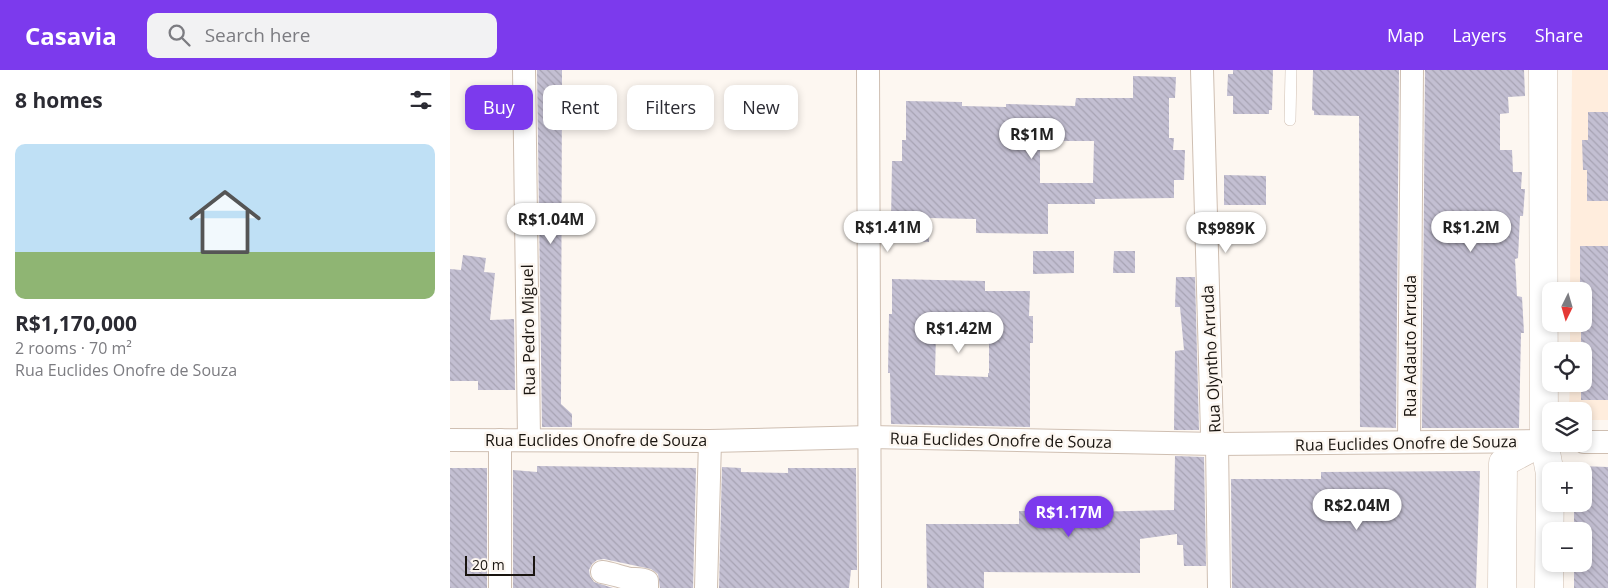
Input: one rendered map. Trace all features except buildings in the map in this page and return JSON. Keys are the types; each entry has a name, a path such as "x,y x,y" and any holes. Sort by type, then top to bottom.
{"street":[{"name":"Rua Pedro Miguel","path":"524,70 529,439"},
{"path":"868,70 870,588"},
{"name":"Rua Olyntho Arruda","path":"1202,70 1212,434 1217,444 1219,588"},
{"name":"Rua Adauto Arruda","path":"1410,442 1412,70"},
{"path":"1542,70 1547,402"},
{"name":"Rua Euclides Onofre de Souza","path":"450,440 710,441 870,437 1217,444 1542,441"},
{"path":"500,440 500,588"},
{"path":"706,588 710,441"},
{"path":"1592,442 1608,442"},
{"path":"1502,588 1503,463 1542,444"},
{"path":"1549,452 1549,588"},
{"path":"602,572 627,578 643,579 647,581 647,588"}],"lane":[{"path":"1290,120 1291,70"}],"shaded area":[{"path":"1572,70 1608,70 1608,420 1592,420 1592,402 1569,402 1570,392 1592,392 1592,342 1570,342 1570,332 1592,332 1592,282 1570,282"}]}
